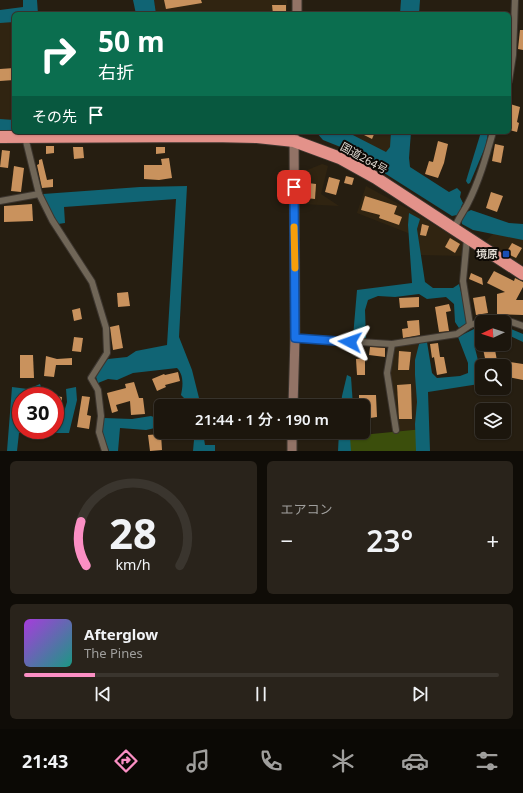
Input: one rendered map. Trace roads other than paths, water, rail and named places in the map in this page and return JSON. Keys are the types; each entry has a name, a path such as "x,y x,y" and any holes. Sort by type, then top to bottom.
{"highway":[{"name":"国道264号","path":"0,137 294,137 340,158 455,225 467,238 523,274"}],"street":[{"path":"297,0 297,12"},
{"path":"511,68 513,55 515,0"},
{"path":"455,225 467,205 482,169 493,134"},
{"path":"25,137 40,194 52,220 92,282 106,328 106,353 92,378 98,390 101,416 99,432 105,451"},
{"path":"293,399 295,338 294,137"},
{"path":"0,201 40,194"},
{"path":"467,238 463,281 470,325"},
{"path":"295,338 392,344 457,334 470,325 480,322 503,319 523,326"},
{"path":"392,344 387,373 396,430"},
{"path":"292,439 292,451"}],"water":[{"path":"23,0 37,0 38,12 12,12 12,22 0,23 0,10 23,7"},
{"path":"133,0 154,0 156,12 136,12"},
{"path":"401,0 420,0 419,12 400,12"},
{"path":"0,119 12,120 12,132 0,131"},
{"path":"318,134 351,134 386,152 390,147 391,134 411,134 409,158 410,167 449,192 457,188 461,192 460,197 463,203 461,207 467,212 471,210 509,223 523,224 523,240 473,230 462,224 461,218 457,215 452,216 348,150 323,140"},
{"path":"480,134 488,134 486,145 470,183 468,184 466,181"},
{"path":"187,186 179,337 192,370 199,399 185,399 181,395 182,377 177,368 133,373 117,380 108,379 98,383 96,377 98,371 108,359 127,357 136,351 167,345 176,199 64,207 65,223 58,224 52,216 43,194 140,187"},
{"path":"409,213 420,219 417,229 425,282 433,288 453,288 459,284 466,312 466,324 459,328 455,322 454,304 446,297 427,299 419,294 395,297 378,296 368,300 365,310 366,338 353,337 357,290 412,283 408,225"},
{"path":"475,328 475,351 478,359 475,359 475,385 428,392 430,451 416,451 415,424 417,402 415,360 419,344 422,342 427,342 432,373 437,378 460,376 468,373 468,363 458,337"},
{"path":"511,329 523,334 523,342 511,336"},
{"path":"347,375 351,377 353,399 342,399"},
{"path":"40,384 41,387 33,387"},
{"path":"12,387 12,439 18,439 17,451 7,451"},
{"path":"76,387 77,400 69,433 64,433 64,412 67,402 66,389"},
{"path":"151,416 154,417 154,428 146,430 120,428 118,451 109,451 102,433 104,418 132,419"},
{"path":"204,439 205,445 215,445 215,451 193,451 194,440"},
{"path":"339,439 350,439 351,451 338,451"}],"place":[{"name":"境原","path":"506,254"}]}
